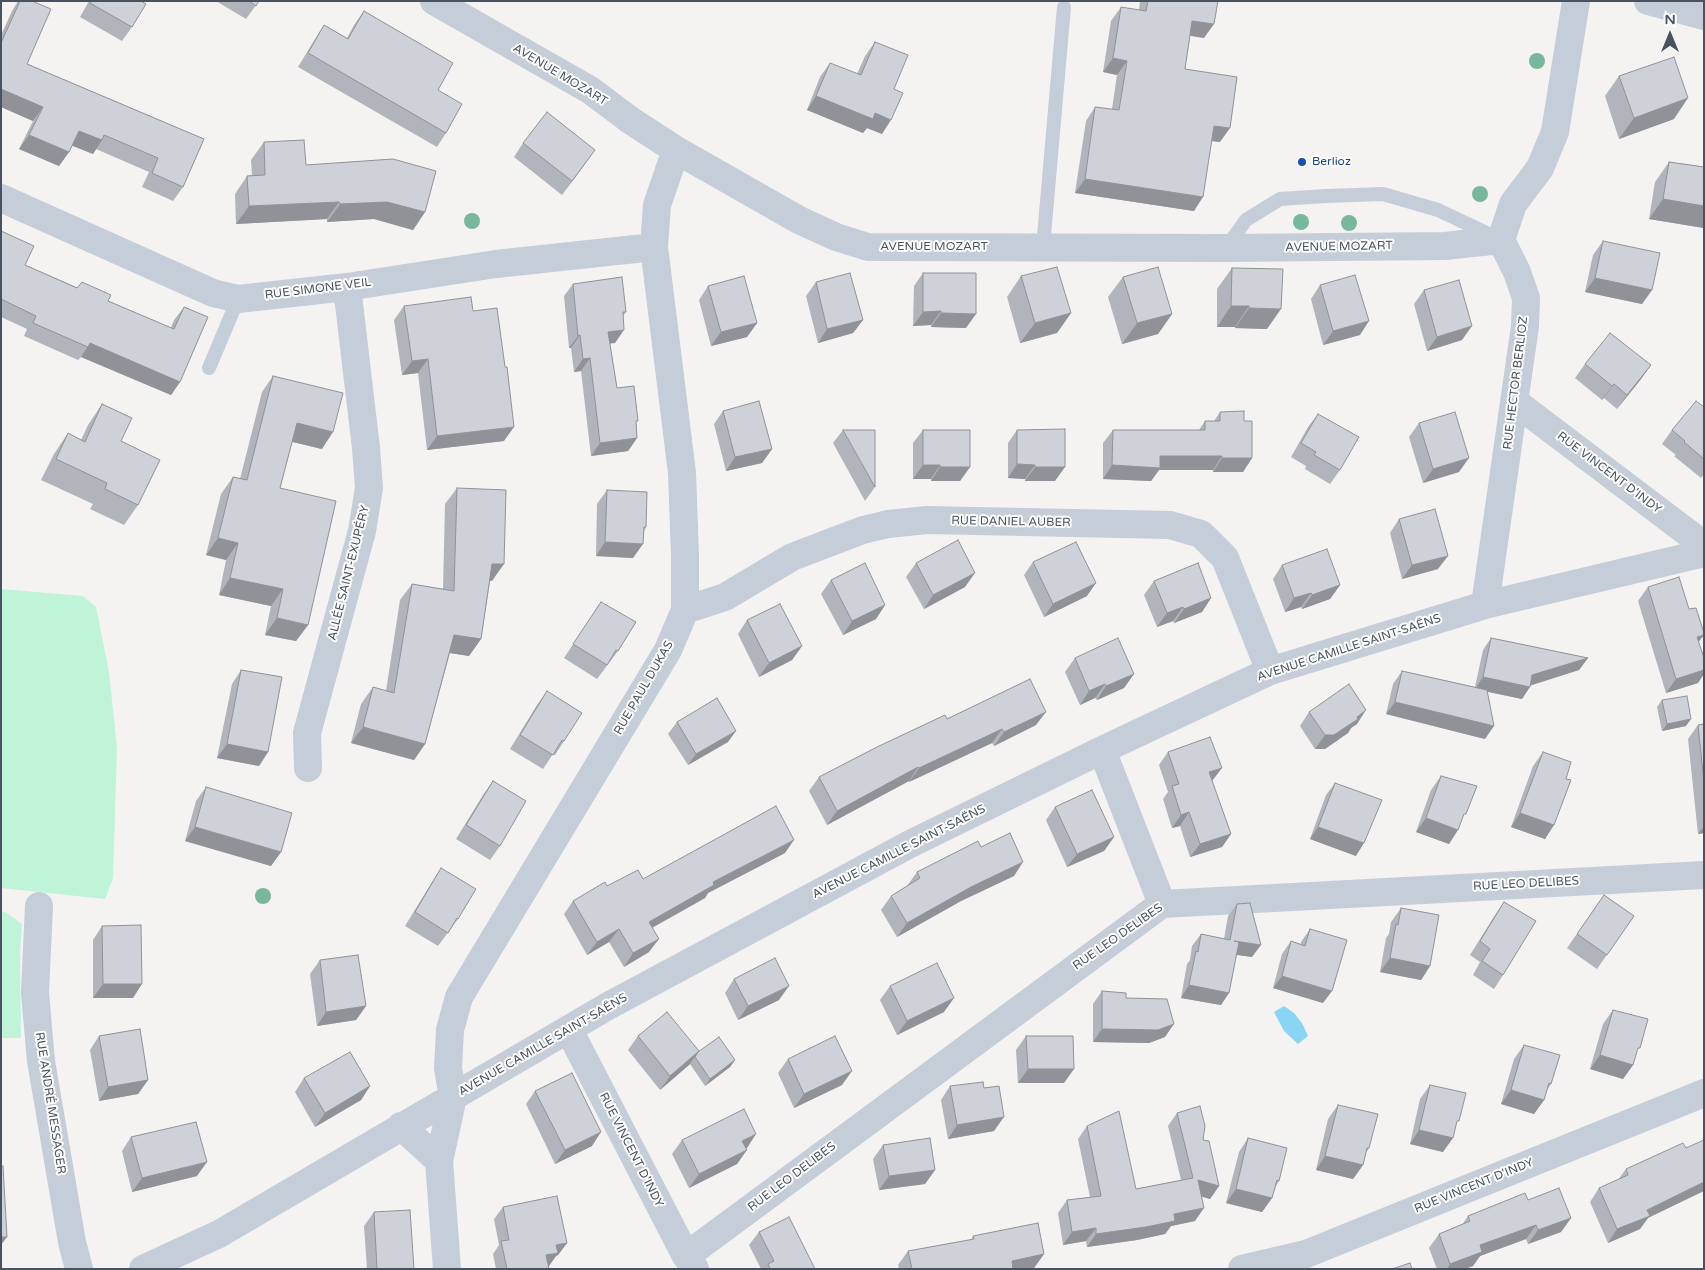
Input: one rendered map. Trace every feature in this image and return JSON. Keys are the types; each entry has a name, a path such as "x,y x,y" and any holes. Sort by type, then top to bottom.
{"street":[{"name":"AVENUE MOZART","path":"434,1 590,90 630,120 676,150 799,220 836,237 868,247 1226,248 1445,246 1501,240"},
{"path":"1501,240 1514,204 1540,168 1555,132 1576,1"},
{"path":"1648,1 1704,16"},
{"name":"RUE PAUL DUKAS","path":"453,1097 448,1068 450,1030 459,997 668,650 684,610 685,556 682,473 654,247 657,205 676,150"},
{"name":"RUE SIMONE VEIL","path":"1,198 214,293 238,299 347,287 496,264 654,247"},
{"name":"RUE HECTOR BERLIOZ","path":"1485,605 1526,326 1526,298 1517,272 1501,240"},
{"name":"ALLÉE SAINT-EXUPÉRY","path":"308,768 308,733 362,531 369,488 347,287"},
{"name":"RUE VINCENT D'INDY","path":"1515,402 1704,545"},
{"name":"RUE DANIEL AUBER","path":"684,610 725,597 792,557 863,530 888,524 928,520 1170,524 1201,534 1225,558 1270,671"},
{"name":"AVENUE CAMILLE SAINT-SAËNS","path":"143,1269 219,1234 608,1006 910,844 1102,750 1270,671 1485,605 1704,553"},
{"path":"1102,750 1162,904"},
{"name":"RUE LEO DELIBES","path":"690,1263 1162,904 1704,875"},
{"name":"RUE ANDRÉ MESSAGER","path":"39,906 35,994 41,1061 72,1242 79,1269"},
{"name":"RUE VINCENT D'INDY","path":"569,1030 690,1263"},
{"name":"RUE VINCENT D'INDY","path":"1242,1269 1306,1254 1704,1093"},
{"path":"447,1269 439,1161 453,1097"},
{"path":"402,1126 439,1161"}],"lane":[{"path":"1043,247 1064,7"},
{"path":"1226,248 1246,220 1280,199 1382,194 1438,210 1501,240"},
{"path":"209,368 238,299"}],"green space":[{"path":"1,589 83,596 96,607 109,672 117,748 113,878 105,899 1,888"},
{"path":"1,911 22,924 20,953 21,1038 1,1038"}],"water":[{"path":"1284,1006 1294,1013 1302,1023 1308,1036 1298,1044 1284,1031 1274,1012"}],"building":[{"path":"20,1 32,1 51,9 27,64 204,139 183,187 152,173 158,158 104,135 102,140 79,131 69,152 29,135 43,107 1,89 1,43"},
{"path":"91,1 141,1 146,4 132,27 90,3"},
{"path":"249,1 259,1 256,6"},
{"path":"1148,1 1218,1 1214,24 1192,21 1185,69 1237,77 1230,128 1214,126 1203,197 1085,179 1095,107 1119,110 1127,61 1113,58 1121,7 1146,11"},
{"path":"364,11 453,63 438,90 462,104 446,133 308,53 324,25 348,39"},
{"path":"875,42 908,55 894,89 903,93 891,120 875,113 873,119 816,96 830,63 861,75"},
{"path":"1674,57 1688,98 1634,118 1619,76"},
{"path":"547,112 595,150 572,181 523,143"},
{"path":"304,140 306,165 393,159 436,171 425,212 387,202 249,206 247,176 265,175 264,142"},
{"path":"1669,162 1704,167 1704,206 1663,199"},
{"path":"1,231 34,246 25,265 77,288 82,282 111,295 108,301 174,329 184,307 208,317 180,382 90,343 88,347 33,323 36,316 1,299"},
{"path":"1603,241 1660,253 1652,290 1595,278"},
{"path":"1057,267 1071,313 1035,323 1021,276"},
{"path":"1158,267 1172,314 1137,323 1123,277"},
{"path":"1232,268 1283,269 1281,309 1231,306"},
{"path":"850,273 863,320 827,329 816,282"},
{"path":"923,273 976,273 976,314 941,313 941,311 923,312"},
{"path":"1355,275 1369,321 1333,331 1320,285"},
{"path":"744,276 757,323 721,332 708,286"},
{"path":"622,277 626,312 623,312 624,330 608,332 617,388 634,386 638,421 636,421 637,438 600,443 590,358 583,359 580,335 578,336 573,284"},
{"path":"1459,280 1472,326 1437,337 1424,290"},
{"path":"471,297 473,311 497,308 505,367 507,367 514,427 437,436 428,359 412,361 404,306"},
{"path":"1610,333 1651,365 1627,395 1614,384 1612,386 1585,364"},
{"path":"273,376 343,393 333,432 297,423 280,488 336,501 308,625 277,618 283,589 230,578 238,543 218,538 233,477 247,480"},
{"path":"759,401 772,449 735,457 723,411"},
{"path":"1696,401 1704,407 1704,459 1672,430"},
{"path":"102,404 132,418 121,441 160,460 138,505 105,489 107,483 56,459 68,433 85,442"},
{"path":"1244,411 1244,421 1252,421 1252,458 1160,456 1160,468 1112,465 1113,430 1205,430 1205,421 1220,421 1220,412"},
{"path":"1455,412 1469,458 1433,469 1419,423"},
{"path":"1318,414 1359,437 1340,470 1314,455 1316,452 1301,443"},
{"path":"1065,429 1065,467 1035,467 1035,465 1017,464 1017,430"},
{"path":"843,430 875,430 875,487"},
{"path":"923,430 970,430 970,467 923,465"},
{"path":"457,488 506,490 504,564 492,564 481,639 454,635 425,744 363,727 373,687 394,693 412,584 454,591"},
{"path":"607,490 647,492 646,527 644,527 643,544 605,542"},
{"path":"1435,509 1448,556 1412,565 1399,519"},
{"path":"958,540 975,573 933,595 916,563"},
{"path":"1076,542 1096,583 1053,604 1033,562"},
{"path":"1327,549 1340,585 1312,595 1311,593 1294,598 1282,565"},
{"path":"865,563 885,605 852,621 831,580"},
{"path":"1198,563 1211,598 1184,609 1183,607 1167,613 1154,581"},
{"path":"1679,577 1689,609 1696,608 1704,633 1704,635 1697,637 1704,658 1704,670 1676,679 1648,587"},
{"path":"601,602 636,622 607,665 573,644"},
{"path":"780,604 802,646 769,663 747,620"},
{"path":"1118,638 1134,674 1089,691 1075,658"},
{"path":"1491,638 1588,658 1532,675 1530,687 1483,677"},
{"path":"241,670 282,677 268,752 227,744"},
{"path":"1402,671 1487,690 1494,726 1395,702"},
{"path":"1030,679 1046,712 1004,732 1002,729 918,767 837,811 819,777 945,715 947,719"},
{"path":"1349,684 1366,710 1357,717 1358,719 1334,735 1325,735 1309,712"},
{"path":"547,691 582,713 553,755 520,735"},
{"path":"1687,696 1691,719 1667,724 1662,700"},
{"path":"717,698 736,731 696,754 677,722"},
{"path":"1704,724 1704,782 1698,725"},
{"path":"1210,737 1222,768 1209,772 1231,834 1200,844 1189,812 1181,815 1172,786 1179,784 1168,752"},
{"path":"1543,752 1571,762 1566,779 1571,780 1554,825 1520,813"},
{"path":"1441,776 1477,786 1458,830 1426,818"},
{"path":"493,781 526,801 500,846 466,825"},
{"path":"1335,783 1382,800 1364,843 1318,827"},
{"path":"206,787 292,813 281,852 195,827"},
{"path":"1092,790 1114,837 1077,854 1055,807"},
{"path":"776,806 794,840 713,882 714,885 649,922 659,939 633,953 619,929 597,942 573,901 605,882 607,886 638,870 643,879"},
{"path":"1010,833 1023,862 971,887 907,923 891,896 920,878 917,872 978,841 981,847"},
{"path":"441,868 476,889 448,933 415,912"},
{"path":"1604,895 1634,916 1607,955 1577,934"},
{"path":"1504,902 1536,921 1503,975 1482,961 1490,949 1480,941"},
{"path":"1250,903 1261,945 1234,941 1239,942 1229,993 1189,985 1201,934 1230,940 1237,904"},
{"path":"1401,908 1439,915 1430,966 1390,958"},
{"path":"141,925 142,984 103,984 102,926"},
{"path":"1310,929 1347,940 1332,991 1282,976 1291,941 1305,946"},
{"path":"358,955 366,1006 326,1012 320,960"},
{"path":"775,958 789,986 748,1006 734,979"},
{"path":"937,963 954,998 907,1021 890,986"},
{"path":"1102,991 1126,993 1126,998 1167,999 1174,1024 1158,1030 1102,1029"},
{"path":"1613,1010 1648,1019 1633,1065 1600,1055"},
{"path":"667,1012 699,1051 670,1076 638,1036"},
{"path":"140,1029 148,1080 108,1087 99,1036"},
{"path":"835,1036 852,1071 804,1094 788,1059"},
{"path":"1026,1036 1073,1036 1074,1069 1028,1069"},
{"path":"719,1037 735,1060 710,1079 695,1057 698,1052"},
{"path":"1524,1045 1560,1055 1544,1100 1511,1090"},
{"path":"350,1052 370,1086 325,1113 304,1078"},
{"path":"572,1073 601,1132 565,1150 535,1091"},
{"path":"983,1082 984,1088 999,1086 1004,1117 957,1125 950,1086"},
{"path":"1430,1085 1466,1093 1453,1138 1419,1130"},
{"path":"1338,1105 1378,1114 1363,1165 1325,1156"},
{"path":"1200,1106 1205,1126 1203,1140 1209,1141 1219,1186 1198,1180 1204,1208 1174,1214 1175,1221 1146,1227 1096,1234 1096,1228 1072,1232 1067,1200 1101,1196 1087,1126 1119,1111 1136,1189 1193,1178 1177,1113"},
{"path":"744,1109 756,1134 742,1141 747,1150 699,1174 682,1140"},
{"path":"196,1122 207,1162 142,1178 131,1137"},
{"path":"930,1138 935,1170 889,1176 883,1145"},
{"path":"1248,1138 1287,1148 1279,1181 1277,1180 1272,1198 1236,1189"},
{"path":"1704,1140 1704,1182 1647,1210 1650,1216 1617,1229 1599,1188 1628,1175 1626,1169 1683,1143 1686,1148"},
{"path":"3,1166 7,1237 1,1237 1,1167"},
{"path":"1559,1188 1571,1218 1538,1230 1536,1225 1480,1245 1482,1252 1450,1264 1439,1234 1470,1221 1468,1216 1525,1193 1528,1200"},
{"path":"557,1196 567,1243 556,1245 558,1253 546,1255 549,1269 507,1269 501,1241 509,1240 503,1207"},
{"path":"410,1210 414,1269 377,1269 374,1212"},
{"path":"789,1217 815,1269 770,1269 768,1264 774,1261 759,1232"},
{"path":"1038,1223 1044,1254 1012,1261 1013,1269 912,1269 908,1251 974,1239 973,1236"},
{"path":"1410,1263 1412,1269 1392,1269"}],"place":[{"name":"Berlioz","path":"1302,162"}]}
